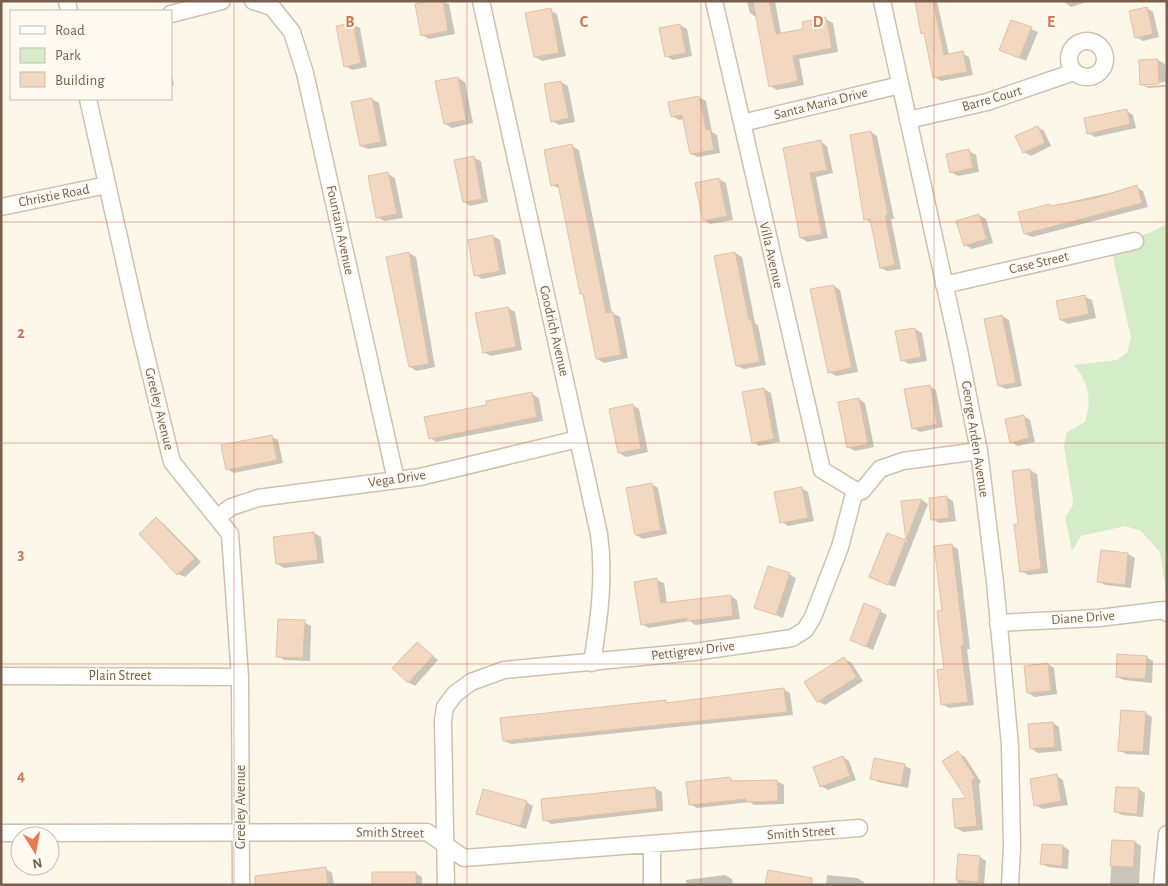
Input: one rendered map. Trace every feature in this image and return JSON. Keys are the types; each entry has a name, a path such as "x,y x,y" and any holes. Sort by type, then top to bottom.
{"street":[{"path":"172,14 222,1"},
{"name":"Fountain Avenue","path":"253,1 272,7 292,32 305,73 396,480"},
{"name":"Goodrich Avenue","path":"481,1 599,534 603,561 599,621 592,664"},
{"name":"Villa Avenue","path":"714,1 822,470 855,490"},
{"name":"George Arden Avenue","path":"882,1 959,350 979,451 1010,746 1012,846 1010,885"},
{"name":"Barre Court","path":"908,120 987,102 1074,72"},
{"name":"Santa Maria Drive","path":"742,123 900,84"},
{"name":"Greeley Avenue","path":"88,100 106,185 172,462 230,534 240,677 241,885"},
{"name":"Christie Road","path":"1,207 106,185"},
{"name":"Case Street","path":"944,285 1135,241"},
{"name":"Vega Drive","path":"218,518 231,507 258,498 420,477 578,439"},
{"path":"855,490 862,491 880,469 903,462 979,451"},
{"name":"Pettigrew Drive","path":"446,885 443,722 445,707 455,694 471,682 504,670 592,664 792,638 805,630 813,616 840,547 855,490"},
{"name":"Diane Drive","path":"998,623 1099,618 1164,610 1167,613"},
{"name":"Plain Street","path":"1,676 240,677"},
{"name":"Smith Street","path":"1,833 132,831 241,833 427,832 464,858 859,828"},
{"path":"1162,885 1167,834"},
{"path":"652,844 652,885"}],"green space":[{"path":"1167,223 1167,599 1160,552 1141,531 1125,526 1081,536 1072,551 1065,517 1072,507 1073,500 1064,447 1066,433 1085,422 1089,399 1083,378 1074,365 1117,360 1127,353 1131,338 1111,249 1125,241 1160,228"}],"building":[{"path":"443,1 448,31 421,36 415,4"},
{"path":"753,1 769,1 776,34 803,29 802,22 826,17 832,48 793,56 798,81 769,87"},
{"path":"915,1 933,1 944,55 963,51 967,72 933,78 924,33 921,34"},
{"path":"1147,7 1153,34 1135,38 1129,11"},
{"path":"551,8 559,53 534,57 525,13"},
{"path":"1011,20 1032,27 1019,58 999,50"},
{"path":"353,23 361,63 344,67 336,26"},
{"path":"680,24 686,53 665,57 659,28"},
{"path":"1158,59 1159,84 1140,85 1139,60"},
{"path":"458,77 466,120 444,124 435,81"},
{"path":"561,81 569,118 551,122 544,84"},
{"path":"699,96 706,130 710,129 714,150 690,154 682,115 671,117 668,102"},
{"path":"372,98 381,142 360,146 351,102"},
{"path":"1127,109 1130,124 1087,134 1084,118"},
{"path":"1038,126 1045,143 1023,153 1015,136"},
{"path":"871,131 888,215 885,216 895,265 880,268 870,219 864,220 850,135"},
{"path":"821,140 827,170 810,173 822,234 800,238 783,148"},
{"path":"572,144 606,313 613,312 621,355 596,359 583,294 580,294 558,184 551,186 544,150"},
{"path":"969,149 973,168 950,173 946,154"},
{"path":"474,156 482,199 463,202 454,160"},
{"path":"388,172 397,214 376,218 368,176"},
{"path":"719,178 727,216 703,221 695,183"},
{"path":"1137,185 1142,203 1024,234 1018,212 1050,204 1050,206 1096,198"},
{"path":"979,214 987,239 964,246 956,221"},
{"path":"493,235 500,271 474,276 468,240"},
{"path":"409,252 429,364 409,367 386,257"},
{"path":"735,252 760,362 736,366 714,256"},
{"path":"834,285 852,368 828,373 810,289"},
{"path":"1085,295 1089,314 1060,320 1056,301"},
{"path":"508,307 516,347 483,353 475,313"},
{"path":"1002,315 1016,383 998,386 984,319"},
{"path":"915,328 921,357 901,361 895,331"},
{"path":"930,385 937,424 912,429 904,389"},
{"path":"764,388 774,439 752,443 742,392"},
{"path":"532,392 537,417 429,439 424,417 486,405 486,401"},
{"path":"859,398 868,444 847,448 838,402"},
{"path":"633,404 641,449 618,453 609,409"},
{"path":"1024,415 1029,438 1010,443 1005,419"},
{"path":"272,435 277,460 226,470 221,445"},
{"path":"1030,469 1041,569 1020,572 1014,524 1018,524 1012,471"},
{"path":"652,483 661,530 635,535 626,488"},
{"path":"802,487 808,518 780,523 774,492"},
{"path":"947,496 949,518 931,520 929,498"},
{"path":"922,499 906,540 901,501"},
{"path":"156,517 195,558 177,575 139,534"},
{"path":"314,532 318,560 276,564 273,537"},
{"path":"887,533 906,540 888,585 869,577"},
{"path":"952,544 964,645 961,646 968,702 941,705 937,670 944,669 937,611 942,610 934,546"},
{"path":"1101,550 1128,553 1125,585 1097,582"},
{"path":"768,566 790,573 776,615 754,608"},
{"path":"657,578 661,603 731,595 733,616 687,621 687,618 641,625 634,582"},
{"path":"864,603 881,610 866,647 850,640"},
{"path":"278,619 305,620 303,658 276,657"},
{"path":"417,642 433,656 408,683 392,668"},
{"path":"1117,654 1147,656 1145,679 1116,677"},
{"path":"844,657 857,677 817,702 804,682"},
{"path":"1048,663 1051,691 1027,693 1024,666"},
{"path":"784,688 787,712 503,741 500,718 666,700 666,703"},
{"path":"1121,710 1146,712 1143,752 1118,751"},
{"path":"1053,722 1055,747 1030,749 1028,724"},
{"path":"958,751 975,778 972,780 977,826 955,828 952,799 966,798 942,761"},
{"path":"843,756 850,776 820,787 813,767"},
{"path":"874,758 905,764 901,785 870,779"},
{"path":"1057,774 1061,801 1034,806 1030,779"},
{"path":"730,777 731,781 777,780 778,801 746,802 746,799 689,805 686,782"},
{"path":"655,787 657,808 543,821 541,799"},
{"path":"1116,787 1139,788 1137,814 1114,812"},
{"path":"483,789 527,801 520,826 476,814"},
{"path":"1112,840 1135,841 1133,867 1110,866"},
{"path":"1042,844 1063,845 1062,866 1040,864"},
{"path":"958,854 980,856 978,882 956,880"},
{"path":"326,867 328,885 255,885 255,876"},
{"path":"768,870 812,878 812,885 765,885"},
{"path":"372,872 416,872 416,885 372,885"}]}
